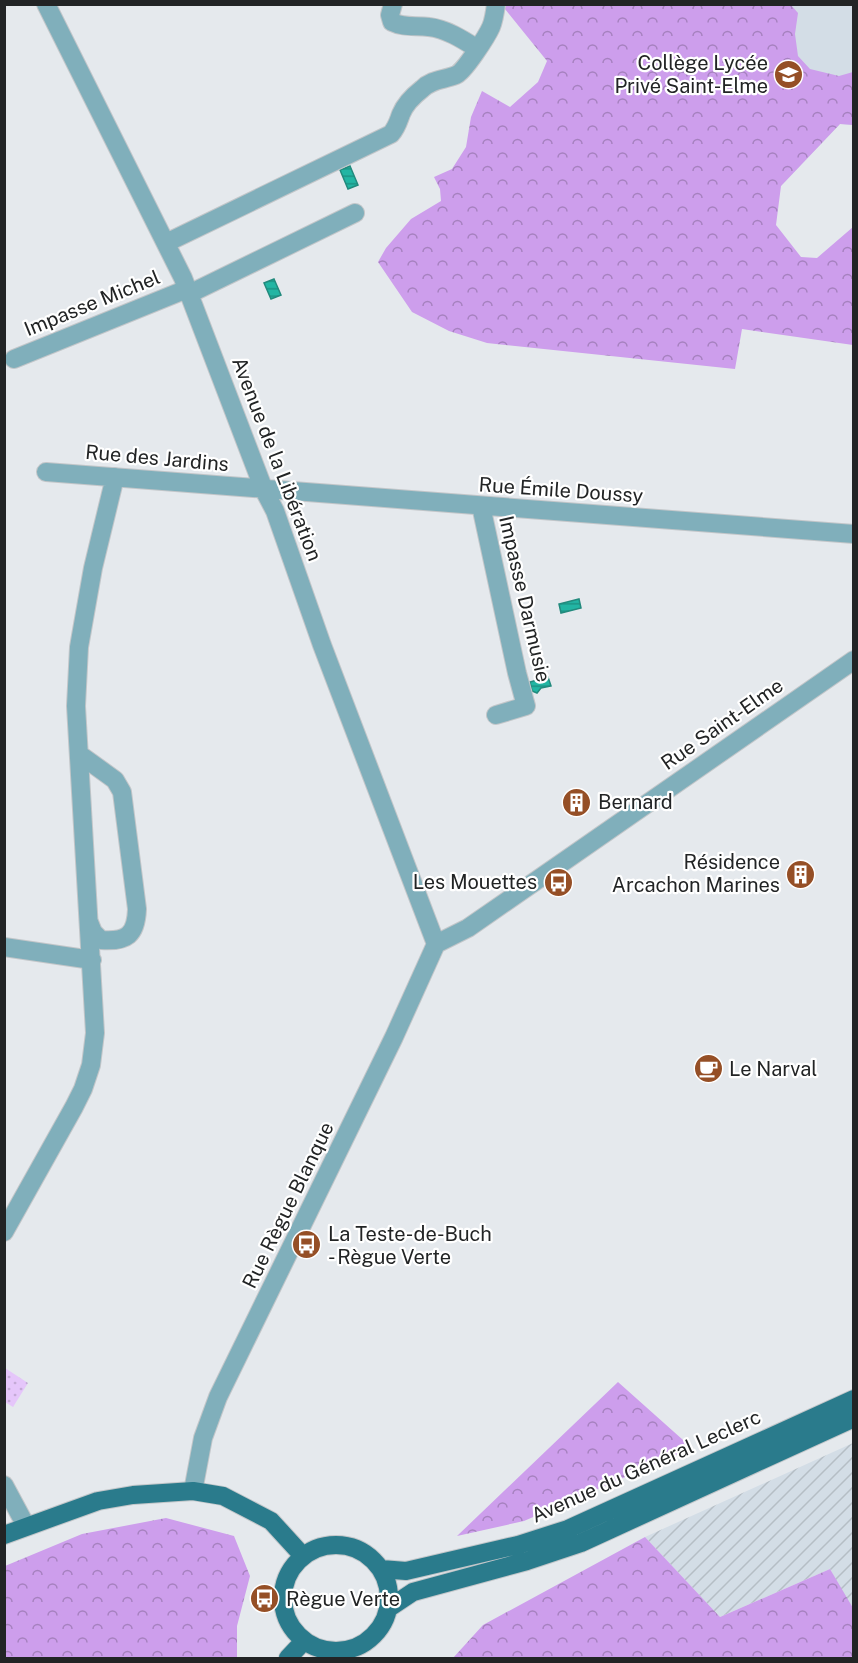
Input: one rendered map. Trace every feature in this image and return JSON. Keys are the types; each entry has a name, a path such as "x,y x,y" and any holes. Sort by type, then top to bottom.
{"main road":[{"name":"Avenue du Général Leclerc","path":"381,1569 406,1571 518,1545 568,1528 854,1399"},
{"name":"Avenue du Général Leclerc","path":"389,1608 412,1592 527,1561 581,1543 854,1418"},
{"path":"4,1535 98,1501 133,1495 193,1491 223,1496 271,1521 303,1556"},
{"path":"330,1545 345,1546 358,1550 371,1558 381,1569 388,1587 389,1608 383,1625 371,1638 356,1648 338,1651 320,1649 304,1641 293,1629 286,1615 283,1599 292,1568 303,1556 330,1545"},
{"path":"288,1659 304,1641"}],"street":[{"name":"Avenue de la Libération","path":"46,4 166,243 188,292 274,511 322,645 436,944"},
{"path":"393,4 390,15 392,22 401,26 432,27 459,37 476,48"},
{"path":"166,243 391,134 397,127 401,113 409,101 424,86 458,75 467,67 476,48 490,29 496,4"},
{"name":"Impasse Michel","path":"14,359 188,292 355,213"},
{"name":"Rue des Jardins","path":"46,472 264,490"},
{"path":"4,1232 74,1107 91,1065 95,1033 92,960 76,706 79,647 93,568 115,477"},
{"name":"Rue Émile Doussy","path":"264,490 854,534"},
{"name":"Impasse Darmusie","path":"481,506 526,706 496,715"},
{"name":"Rue Saint-Elme","path":"436,944 468,928 854,660"},
{"path":"80,754 115,780 122,792 136,909 136,926 126,937 115,941 100,940 93,932 89,922"},
{"name":"Rue Règue Blanque","path":"193,1491 203,1438 218,1397 379,1068 436,944"},
{"path":"4,947 92,960"},
{"path":"4,1485 26,1526"}],"shaded area":[{"name":"Collège Lycée Privé Saint-Elme","path":"699,5 853,5 853,125 840,124 781,186"},
{"path":"350,166 358,185 348,189 340,170"},
{"path":"274,279 281,295 271,299 264,283"},
{"path":"579,599 581,608 561,613 559,604"},
{"path":"548,677 551,686 541,688 537,693 532,691 530,682"},
{"path":"5,1368 28,1383 13,1407 5,1402"},
{"path":"853,1443 853,1613 830,1569 720,1617 645,1537"}],"green space":[{"path":"506,5 791,5 798,13 795,34 798,56 810,69 839,76 853,72 853,125 840,124 781,186 776,225 801,257 817,258 853,227 853,345 742,329 735,369 487,343 449,331 412,312 378,262 386,248 411,219 441,201 440,189 434,177 452,169 466,147 471,117 482,91 510,107 538,82 547,61 505,9"},
{"path":"618,1382 692,1448 524,1521 457,1536"},
{"path":"166,1518 234,1536 250,1576 237,1626 237,1658 5,1658 5,1566 82,1534"},
{"path":"645,1537 720,1617 830,1569 853,1608 853,1658 453,1658 483,1625"}],"place":[{"name":"Collège Lycée Privé Saint-Elme","path":"789,74"},
{"name":"Bernard","path":"577,802"},
{"name":"Résidence Arcachon Marines","path":"801,874"},
{"name":"Les Mouettes","path":"558,882"},
{"name":"Le Narval","path":"708,1069"},
{"name":"La Teste-de-Buch - Règue Verte","path":"307,1245"},
{"name":"Règue Verte","path":"265,1599"}]}
